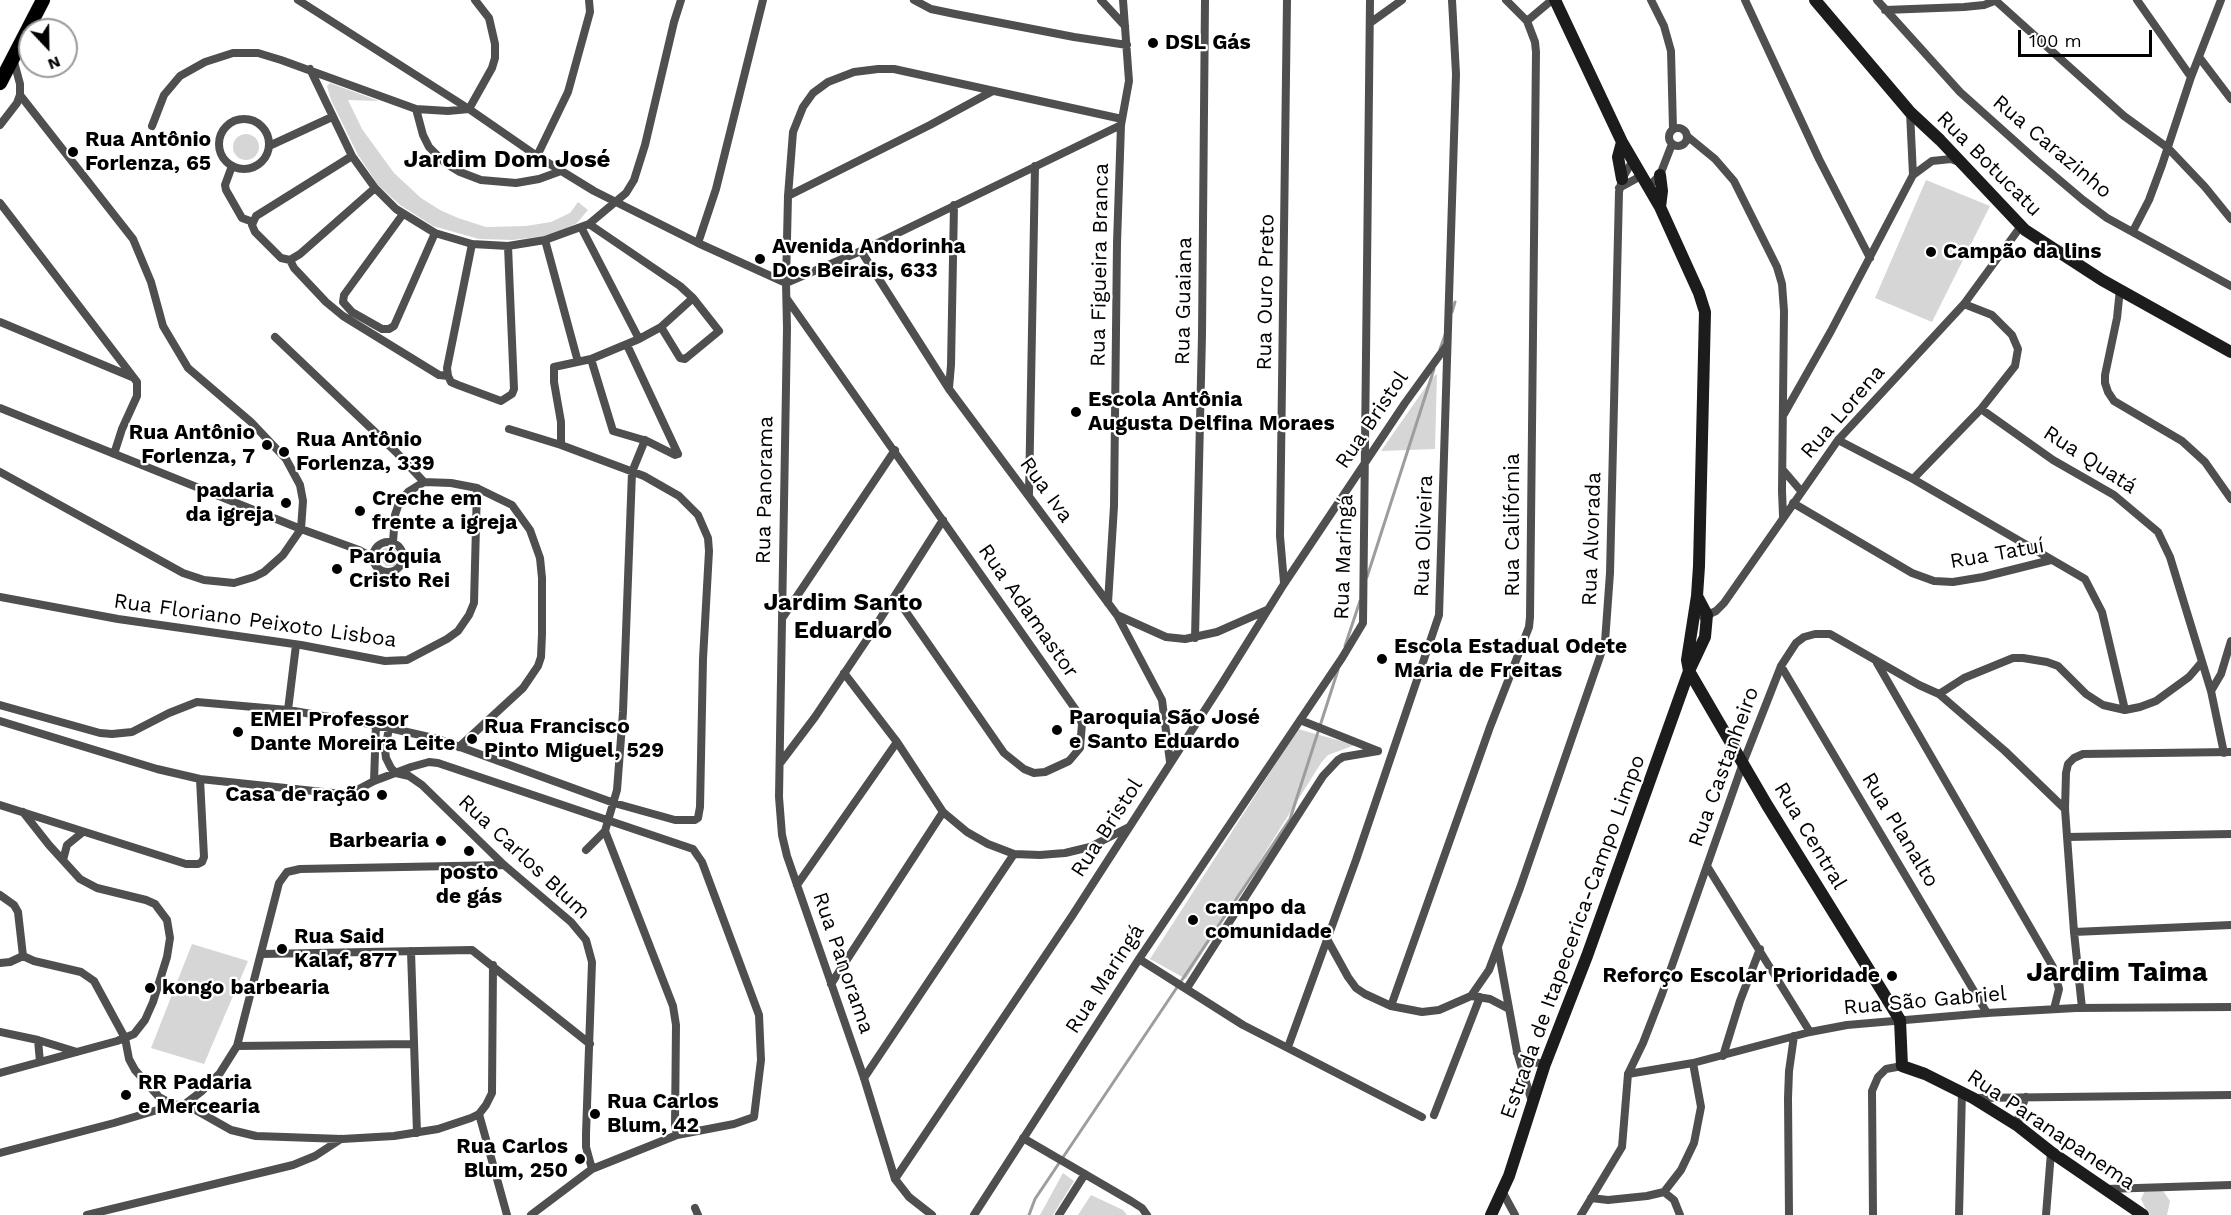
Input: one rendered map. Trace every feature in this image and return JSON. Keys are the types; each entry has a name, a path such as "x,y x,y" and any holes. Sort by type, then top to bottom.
{"main road":[{"path":"1,77 42,0"},
{"name":"Estrada de Itapecerica-Campo Limpo","path":"1554,0 1632,162 1660,207 1699,293 1705,312 1698,596 1687,660 1689,671"},
{"name":"Rua Botucatu","path":"1815,0 1910,112 2021,226 2077,264 2231,352"},
{"path":"1621,183 1618,157 1622,142"},
{"path":"1660,207 1661,172"},
{"name":"Estrada de Itapecerica-Campo Limpo","path":"1491,1215 1502,1191 1545,1064 1587,956 1689,671 1705,637 1707,615 1698,596"},
{"name":"Rua Central","path":"1689,671 1863,963 1900,1020"},
{"path":"1900,1020 1902,1066"},
{"name":"Rua Paranapanema","path":"1902,1066 1962,1091 2018,1126 2051,1152 2106,1189 2130,1211 2143,1215"}],"street":[{"path":"298,0 469,109 561,171 615,202 786,283 861,251 1122,122"},
{"path":"469,109 492,68 495,58 495,44 489,18 475,0"},
{"path":"537,156 568,92 590,12 589,0"},
{"path":"310,69 352,156 375,188 403,214 435,233 472,244 508,246 545,240 585,225 626,193 634,180 681,0"},
{"path":"698,243 716,189 763,0"},
{"path":"914,0 931,9 954,14 1127,45"},
{"path":"1101,0 1125,26"},
{"name":"Rua Figueira Branca","path":"1108,603 1114,506 1117,243 1122,122 1129,81 1123,0"},
{"name":"Rua Guaiana","path":"1195,638 1202,335 1205,0"},
{"name":"Rua Ouro Preto","path":"1284,584 1280,536 1287,0"},
{"name":"Rua Maringá","path":"974,1215 1139,959 1363,623 1370,0"},
{"path":"1370,23 1402,0"},
{"name":"Rua Oliveira","path":"1288,1047 1439,615 1456,74 1452,0"},
{"path":"1506,0 1527,21 1554,0"},
{"path":"1621,183 1643,180 1661,172 1672,144 1669,135 1673,129 1671,51 1664,26 1651,0"},
{"path":"1745,0 1819,159 1870,258"},
{"name":"Rua Carazinho","path":"1877,0 1960,92 2028,154 2107,218 2231,286"},
{"path":"1885,10 1964,7 1996,0 2124,116 2168,148 2231,219"},
{"path":"2137,0 2191,77"},
{"path":"2133,231 2149,200 2191,77 2221,0"},
{"name":"Rua Califórnia","path":"1391,1006 1459,813 1529,627 1532,591 1530,520 1537,65 1535,42 1527,21"},
{"path":"152,126 164,95 180,76 217,57 233,53 258,53 310,69 416,109 447,111 469,109"},
{"path":"2199,57 2231,99"},
{"path":"0,125 17,103 20,95 20,84 13,58"},
{"name":"Rua Panorama","path":"932,1215 909,1197 895,1179 864,1078 782,835 779,797 786,283 788,196 793,132 797,118 813,93 828,82 862,71 894,69 1122,122"},
{"path":"788,196 991,92"},
{"path":"0,472 183,573 204,580 234,583 264,572 283,555 301,529 303,501 300,485 286,459 251,422 188,368 164,326 151,282 133,239 20,95"},
{"path":"416,109 429,147 437,156 460,172 481,180 516,183 539,179 561,171"},
{"path":"1910,112 1913,176"},
{"path":"269,146 332,117"},
{"path":"237,121 253,121 260,125 268,138 269,146 262,161 256,166 239,169 232,165 221,153 220,138 224,130 237,121"},
{"path":"1673,129 1680,128 1715,159 1734,181 1777,267 1782,284 1785,311 1783,516"},
{"path":"1672,144 1682,145 1687,136"},
{"path":"252,222 261,213 352,156"},
{"path":"1784,414 1913,176 1932,161 1951,159 1962,163"},
{"name":"Rua Alvorada","path":"1434,1115 1567,756 1605,642 1610,573 1621,183 1632,162"},
{"path":"232,165 226,180 226,190 242,218 252,222"},
{"path":"1029,494 1035,166"},
{"path":"252,222 255,232 281,258 290,260 305,250 375,188"},
{"path":"0,203 134,378 138,388 137,396 114,454"},
{"path":"949,389 954,205"},
{"path":"326,302 342,299 403,214"},
{"path":"585,225 663,274 693,298 719,331 691,356 682,359 661,327"},
{"path":"585,225 639,339"},
{"name":"Rua Lorena","path":"1694,619 1707,615 1724,603 1838,440 1964,304 2021,226"},
{"path":"342,299 352,312 382,328 392,328 435,233"},
{"path":"545,240 578,362"},
{"path":"472,244 447,376 451,382 498,400 504,400 512,394 508,246"},
{"name":"Rua Iva","path":"861,251 949,389 1117,615 1162,700 1170,762"},
{"path":"290,260 294,268 326,302 343,316 439,375 447,376"},
{"path":"2120,289 2117,318 2105,375 2108,392 2114,401 2182,441 2211,469 2231,499"},
{"path":"561,445 561,422 553,369 558,365 591,359 639,339 661,327 693,298"},
{"name":"Rua Adamastor","path":"787,299 1078,713 1082,724 1080,748 1069,761 1046,772 1034,773 1024,769 1004,753 895,596"},
{"path":"1913,479 1981,409 2015,366 2018,350 2012,335 2004,325 1992,315 1964,304"},
{"path":"0,322 134,378"},
{"path":"275,337 396,452 424,482"},
{"path":"591,359 612,429 645,440 675,455 678,454 627,345"},
{"name":"Rua Bristol","path":"895,1179 958,1088 1130,826 1284,584 1447,345"},
{"path":"0,408 372,557"},
{"name":"Rua Quatá","path":"1981,409 2054,460 2114,495 2158,532 2170,556 2227,752"},
{"path":"0,705 100,733 112,734 132,732 169,712 196,702 288,710 376,725 438,740 614,803 675,820 692,821 698,818 708,538 698,515 679,496 658,483 561,445 509,429"},
{"path":"586,849 605,831 614,803 623,712 632,472 645,440"},
{"path":"1838,440 1913,479 2051,560"},
{"path":"782,618 895,450"},
{"path":"1783,470 1801,491"},
{"path":"393,542 393,524 399,504 408,492 424,482 452,483 477,488 512,506 530,530 540,558 541,657 534,673 523,688 459,747"},
{"name":"Rua Floriano Peixoto Lisboa","path":"0,597 118,619 296,645 385,661 414,658 458,631 474,603 477,488"},
{"name":"Rua Tatuí","path":"1793,503 1912,573 1934,581 1953,582 1983,577 2051,560 2085,579 2102,612 2125,710"},
{"path":"780,763 815,717 943,520"},
{"path":"388,542 393,542 403,554 402,564 389,573 379,570 372,557 379,544 388,542"},
{"path":"1117,615 1166,637 1185,639 1217,632 1268,610"},
{"name":"Rua Castanheiro","path":"1581,1215 1622,1147 1628,1074 1662,994 1743,764 1781,666 1796,643 1804,637 1815,634 1830,634 1940,694 2065,809"},
{"path":"2211,691 2221,674 2231,641"},
{"path":"288,710 296,645"},
{"path":"1940,694 1964,678 2013,658 2023,658 2058,666 2086,694 2103,705 2125,710 2156,701 2189,677 2201,663"},
{"path":"1876,661 2053,967 2059,989 2054,1009"},
{"name":"Rua Planalto","path":"1781,666 1987,1013"},
{"path":"844,673 897,742 943,812 967,832 988,844 1014,854 1065,853 1090,847 1130,826"},
{"path":"1300,720 1391,757"},
{"path":"0,721 157,769 200,779 333,793 351,792 423,763 438,763 693,849 702,862 759,1015 760,1082 756,1112 751,1119 677,1135 592,1169 531,1215"},
{"path":"374,781 376,725"},
{"path":"389,728 386,758 396,772"},
{"path":"798,885 897,742"},
{"path":"1186,988 1323,776 1343,757 1378,751"},
{"path":"2082,1008 2065,809 2068,764 2083,754 2227,752"},
{"name":"Rua Carlos Blum","path":"396,772 409,776 422,786 504,865 571,922 585,940 592,962 586,1140 592,1169"},
{"path":"0,805 186,864 200,864 204,856 200,779"},
{"path":"0,1073 134,1034 140,1029 153,1002 167,957 170,938 167,920 161,910 150,902 89,885 80,879 23,812"},
{"path":"831,984 943,812"},
{"path":"605,831 673,1006 676,1025 675,1125 677,1135"},
{"path":"63,860 67,845 83,832"},
{"path":"2067,837 2231,834"},
{"path":"864,1078 1014,854"},
{"path":"0,1153 174,1105 185,1104 202,1091 220,1073 237,1046 280,879 290,870 504,865"},
{"path":"1707,866 1810,1032"},
{"path":"0,895 14,905 18,912 23,956"},
{"path":"2074,932 2231,925"},
{"path":"1327,939 1356,988 1391,1006 1422,1012 1439,1010 1476,997 1490,999 1509,1009"},
{"name":"Rua Alvorada","path":"1498,946 1517,1052 1532,1103"},
{"path":"1723,1056 1740,1001 1760,949"},
{"path":"262,954 472,950 590,1044"},
{"path":"411,951 417,1133"},
{"path":"23,956 33,961 81,972 94,981 125,1038 129,1059 135,1070 159,1097 174,1105"},
{"path":"0,963 10,962 23,956"},
{"path":"1139,959 1243,1024 1422,1117"},
{"path":"185,1104 218,1124 240,1133 256,1136 342,1139 417,1133 445,1127 479,1114 492,1093 493,965"},
{"name":"Rua São Gabriel","path":"1628,1074 1693,1063 1810,1032 1847,1025 2054,1009 2231,1007"},
{"path":"0,1032 78,1052"},
{"path":"1789,1215 1788,1098 1794,1036"},
{"path":"38,1040 40,1062"},
{"path":"237,1046 414,1044"},
{"path":"1517,1052 1526,1061 1545,1064"},
{"path":"1591,1198 1608,1200 1664,1192 1681,1170 1694,1143 1701,1107 1693,1063"},
{"path":"1873,1215 1872,1091 1878,1077 1886,1070 1902,1066"},
{"path":"1959,1215 1962,1091"},
{"path":"1973,1098 2231,1095"},
{"path":"2018,1126 2019,1113 2026,1097"},
{"path":"479,1114 507,1215"},
{"path":"1023,1138 1131,1201 1142,1208 1147,1215"},
{"path":"87,1215 293,1165 315,1156 342,1139"},
{"path":"2046,1215 2051,1152"},
{"path":"1059,1215 1085,1174"},
{"path":"2106,1189 2231,1185"},
{"path":"1502,1191 1515,1215"},
{"path":"1664,1192 1674,1200 1680,1215"}],"shaded area":[{"path":"330,83 379,101 348,100 362,129 394,173 421,198 440,210 486,227 526,226 551,222 570,213 578,202 588,210 577,223 553,235 513,240 479,239 433,226 400,205 378,185 358,155 331,100 327,86"},
{"path":"246,134 255,138 259,147 255,156 246,160 237,156 233,147 237,138"},
{"name":"Campão da lins","path":"1926,180 1990,206 1932,322 1875,298"},
{"path":"1437,374 1435,449 1381,451 1432,378"},
{"path":"393,546 399,556 395,566 386,566 381,560 383,549"},
{"path":"1298,729 1355,745 1328,755 1321,763 1186,979 1150,959"},
{"path":"192,944 248,961 204,1064 151,1048"},
{"path":"1063,1173 1074,1181 1053,1215 1040,1215"},
{"path":"2146,1188 2163,1191 2170,1201 2167,1215 2150,1215 2147,1212 2141,1199"},
{"path":"1091,1195 1123,1210 1127,1215 1078,1215"}],"waterway":[{"path":"1452,312 1455,302"},
{"path":"1440,349 1445,335"},
{"path":"1367,577 1434,369"},
{"path":"1345,646 1360,601"},
{"path":"1029,1215 1035,1199 1290,819 1338,670"}],"place":[{"name":"DSL Gás","path":"1153,43"},
{"name":"Rua Antônio Forlenza, 65","path":"73,152"},
{"name":"Campão da lins","path":"1931,252"},
{"name":"Avenida Andorinha Dos Beirais, 633","path":"760,259"},
{"name":"Escola Antônia Augusta Delfina Moraes","path":"1076,412"},
{"name":"Rua Antônio Forlenza, 7","path":"267,445"},
{"name":"Rua Antônio Forlenza, 339","path":"284,452"},
{"name":"padaria da igreja","path":"286,503"},
{"name":"Creche em frente a igreja","path":"360,511"},
{"name":"Paróquia Cristo Rei","path":"337,569"},
{"name":"Escola Estadual Odete Maria de Freitas","path":"1382,659"},
{"name":"Paroquia São José e Santo Eduardo","path":"1057,730"},
{"name":"EMEI Professor Dante Moreira Leite","path":"238,732"},
{"name":"Rua Francisco Pinto Miguel, 529","path":"472,739"},
{"name":"Casa de ração","path":"382,795"},
{"name":"Barbearia","path":"441,841"},
{"name":"posto de gás","path":"469,851"},
{"name":"campo da comunidade","path":"1193,920"},
{"name":"Rua Said Kalaf, 877","path":"282,949"},
{"name":"Reforço Escolar Prioridade","path":"1892,976"},
{"name":"kongo barbearia","path":"150,988"},
{"name":"RR Padaria e Mercearia","path":"126,1095"},
{"name":"Rua Carlos Blum, 42","path":"595,1114"},
{"name":"Rua Carlos Blum, 250","path":"580,1159"}],"district":[{"name":"Jardim Dom José","path":"507,160"},
{"name":"Jardim Santo Eduardo","path":"843,617"},
{"name":"Jardim Taima","path":"2117,973"}]}
